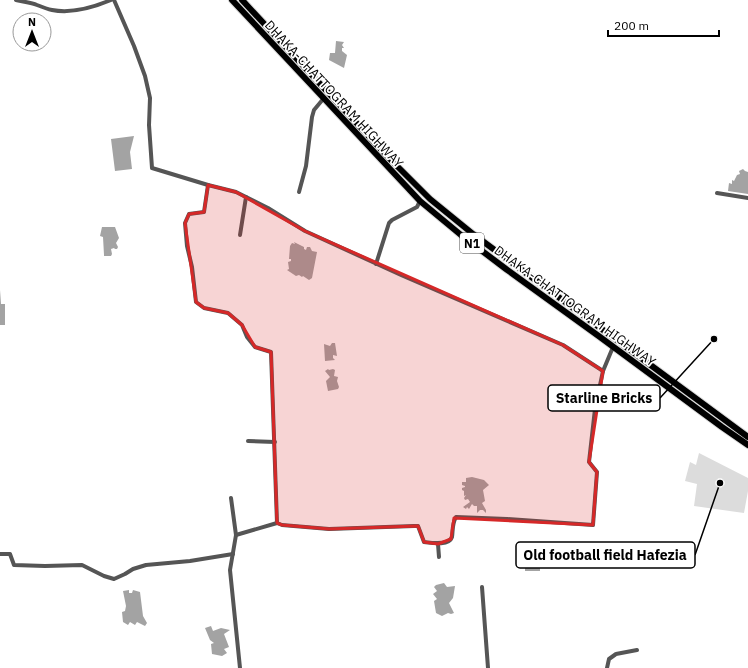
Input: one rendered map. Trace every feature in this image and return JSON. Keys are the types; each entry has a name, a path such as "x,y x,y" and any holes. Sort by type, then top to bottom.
{"highway":[{"name":"DHAKA-CHATTOGRAM HIGHWAY","path":"232,0 420,200 461,235 722,428 748,445"},
{"name":"DHAKA-CHATTOGRAM HIGHWAY","path":"242,0 390,159 430,199 473,234 748,437"}],"street":[{"path":"16,0 36,4 50,10 60,11 90,8 111,0"},
{"path":"114,0 134,46 145,76 150,98 149,125 152,168 236,192 268,208 305,231 376,264 563,345 603,371"},
{"path":"299,192 306,166 312,116 314,110 324,98"},
{"path":"208,185 204,212 190,214 185,223 196,302 204,308 228,313 242,325 255,347 271,352 277,523"},
{"path":"717,193 748,198"},
{"path":"240,235 246,197"},
{"path":"376,264 389,223 417,207 420,200"},
{"path":"236,536 277,523 282,525 330,529 418,526 424,542 438,544 451,539 453,523 456,517 593,525 597,472 589,462 603,371 613,347"},
{"path":"248,441 274,442"},
{"path":"231,498 236,536 230,570 240,668"},
{"path":"438,544 439,557"},
{"path":"0,554 10,554 12,564 14,565 82,565 104,576 114,579 133,569 146,565 190,561 233,554"},
{"path":"482,587 488,668"},
{"path":"607,668 609,659 616,654 637,650"}],"highlighted area":[{"path":"208,185 236,192 305,231 563,345 603,371 589,462 597,472 593,525 454,518 451,539 438,544 424,542 418,526 329,529 282,525 277,523 271,352 255,347 242,325 228,313 204,308 196,302 185,223 189,214 204,212"}],"shaded area":[{"path":"336,41 344,42 342,45 344,48 342,48 342,51 347,55 344,68 329,60 330,53 335,53"},
{"path":"134,136 130,152 132,169 115,171 111,139"},
{"path":"743,169 748,172 748,194 728,191 729,183 732,184 732,180 734,181 737,175 740,174 739,171"},
{"path":"102,227 115,227 119,238 116,243 118,247 117,249 111,249 111,256 104,256 103,237 100,236"},
{"path":"294,242 304,247 306,250 307,247 310,247 312,251 317,252 312,278 309,280 303,276 296,276 287,270 289,269 288,262 291,261 291,259 289,259 290,246 292,243 295,244"},
{"path":"0,290 1,304 5,304 5,325 0,325"},
{"path":"332,343 335,343 337,356 333,355 335,360 325,361 324,344 330,346"},
{"path":"328,369 335,370 334,376 338,377 338,389 328,391 326,381 330,377 325,371"},
{"path":"699,453 748,478 748,491 744,513 694,506 697,484 685,481 690,462 696,465"},
{"path":"472,477 484,480 489,485 483,490 485,501 482,503 486,513 483,510 480,510 477,513 477,506 472,504 469,509 467,507 466,509 463,507 470,502 468,499 465,500 464,498 466,495 464,496 464,491 462,488 465,486 462,485 462,482 466,482 466,478"},
{"path":"525,562 540,563 540,571 525,571"},
{"path":"444,583 447,587 455,586 453,598 449,603 454,613 448,613 442,616 436,613 434,601 437,599 433,594 437,591 434,587 436,585"},
{"path":"129,590 129,593 132,593 133,590 140,592 143,616 147,623 145,626 137,622 135,625 130,622 128,625 123,622 122,612 125,611 126,606 123,591"},
{"path":"211,626 213,631 221,628 230,630 224,634 229,647 224,649 227,653 222,656 212,654 211,644 214,643 210,640 205,628"}],"place":[{"name":"Starline Bricks","path":"714,339"},
{"name":"Old football field Hafezia","path":"720,483"}]}
